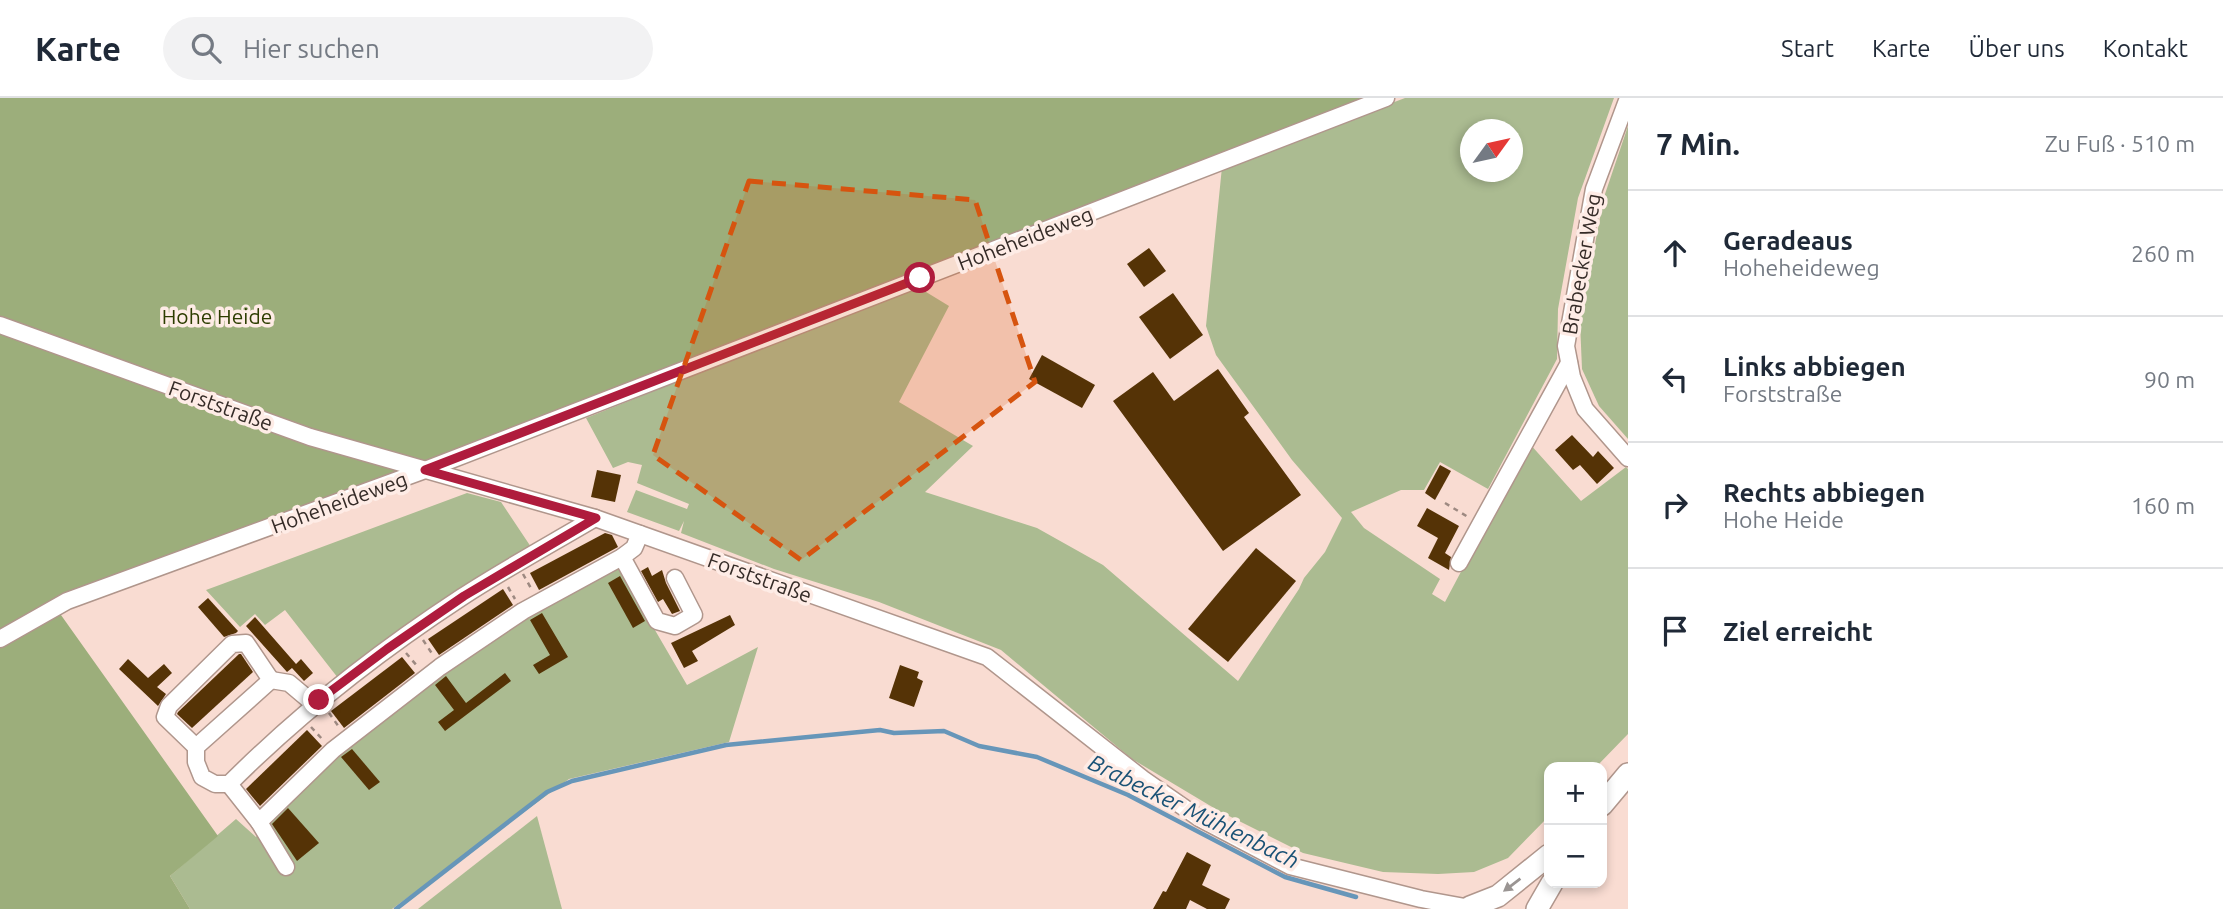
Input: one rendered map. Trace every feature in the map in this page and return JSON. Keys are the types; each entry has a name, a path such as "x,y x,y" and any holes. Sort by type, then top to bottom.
{"main road":[{"path":"1607,799 1628,774"},
{"path":"1473,908 1498,896 1544,859"},
{"path":"1537,909 1549,888"}],"street":[{"name":"Hoheheideweg","path":"0,639 67,601 425,470 1386,98"},
{"name":"Brabecker Weg","path":"1628,98 1594,189 1566,345 1572,377 1585,409 1628,457"},
{"name":"Forststraße","path":"0,326 310,437 596,518 987,657 1143,779 1199,818 1290,866 1420,904 1473,908"},
{"path":"1459,563 1569,363"},
{"path":"229,784 300,716 397,642 464,596 596,518"},
{"path":"259,822 333,750 440,667 539,601 622,557 634,548 640,534"},
{"path":"622,557 657,621 675,626 694,615 675,578"},
{"path":"286,867 259,822 229,784 215,783 202,777 196,762 196,747 165,717 169,706 232,644 246,643 271,680 289,683 317,702"},
{"path":"196,747 271,680"}],"path":[{"path":"1444,503 1480,524"},
{"path":"518,564 539,601"},
{"path":"499,575 523,611"},
{"path":"529,584 534,581"},
{"path":"416,629 431,647 440,667"},
{"path":"397,642 427,677"},
{"path":"408,664 412,660"},
{"path":"317,702 336,720 348,738"},
{"path":"300,716 316,736 333,750"}],"highlighted area":[{"path":"749,181 975,200 1035,382 801,560 653,455"}],"green space":[{"name":"Hohe Heide","path":"0,98 1370,98 56,608 218,836 170,876 190,909 0,909"},
{"path":"1405,98 1614,98 1578,198 1558,309 1557,359 1488,489 1440,462 1424,490 1401,490 1351,512 1364,528 1440,579 1432,594 1445,602 1529,443 1581,501 1626,467 1628,469 1628,734 1601,762 1544,762 1544,821 1508,858 1474,872 1438,874 1383,872 1303,853 1219,811 1132,759 1001,650 879,602 774,569 681,533 684,521 679,531 627,512 636,490 687,509 689,504 637,483 642,465 628,462 613,468 586,418 800,333 913,284 949,306 899,402 973,446 925,492 1037,528 1103,565 1238,681 1304,578 1325,552 1342,518 1292,460 1216,355 1206,326 1222,167"},
{"path":"1628,126 1628,439 1599,406 1582,369 1580,322 1604,197"},
{"path":"467,493 501,502 531,547 338,678 285,610 265,625 255,614 240,627 206,590"},
{"path":"617,565 687,685 758,647 729,742 569,779 392,909 190,909 170,876 236,819 256,837 283,802 350,739 537,608"},
{"path":"537,816 562,909 418,909"}],"building":[{"path":"1149,248 1166,271 1144,287 1127,264"},
{"path":"1173,293 1203,335 1170,359 1139,317"},
{"path":"1042,355 1095,385 1082,408 1029,379"},
{"path":"1218,369 1249,413 1244,417 1301,495 1223,551 1113,401 1153,372 1174,401"},
{"path":"1572,435 1593,457 1598,451 1614,468 1597,484 1580,465 1573,470 1555,450"},
{"path":"1440,465 1451,471 1435,500 1425,493"},
{"path":"597,470 621,475 615,502 591,497"},
{"path":"1427,508 1459,526 1445,553 1451,557 1449,570 1428,558 1438,538 1417,526"},
{"path":"605,533 612,535 618,547 539,590 530,573"},
{"path":"1256,548 1296,581 1228,662 1188,629"},
{"path":"648,567 652,576 662,570 680,611 672,614 663,599 658,602 641,571"},
{"path":"620,576 645,621 633,628 608,583"},
{"path":"503,589 513,605 439,655 428,639"},
{"path":"208,598 238,631 236,633 224,637 198,607"},
{"path":"542,613 568,657 539,674 533,665 550,655 530,620"},
{"path":"730,615 735,625 692,651 698,661 684,668 671,643"},
{"path":"255,617 296,664 301,659 313,673 304,681 292,668 287,672 246,626"},
{"path":"239,654 253,672 192,728 178,712"},
{"path":"402,657 415,673 344,728 331,711"},
{"path":"128,659 148,678 164,664 172,673 157,687 166,694 158,706 119,669"},
{"path":"900,665 919,672 917,678 923,681 914,707 889,698"},
{"path":"505,673 511,681 445,731 438,722 454,710 435,685 446,676 466,703"},
{"path":"307,730 322,746 260,806 246,789"},
{"path":"352,749 380,782 369,790 341,757"},
{"path":"288,808 319,843 297,861 272,824"},
{"path":"1187,852 1211,865 1202,885 1230,899 1225,909 1207,909 1190,900 1186,909 1153,909 1163,891 1166,892"}],"waterway":[{"name":"Brabecker Mühlenbach","path":"396,909 547,792 572,781 726,745 880,730 894,733 944,731 979,746 1037,757 1128,795 1285,877 1356,897"}],"route":[{"path":"319,700 464,596 596,518 425,470 920,278"}]}
